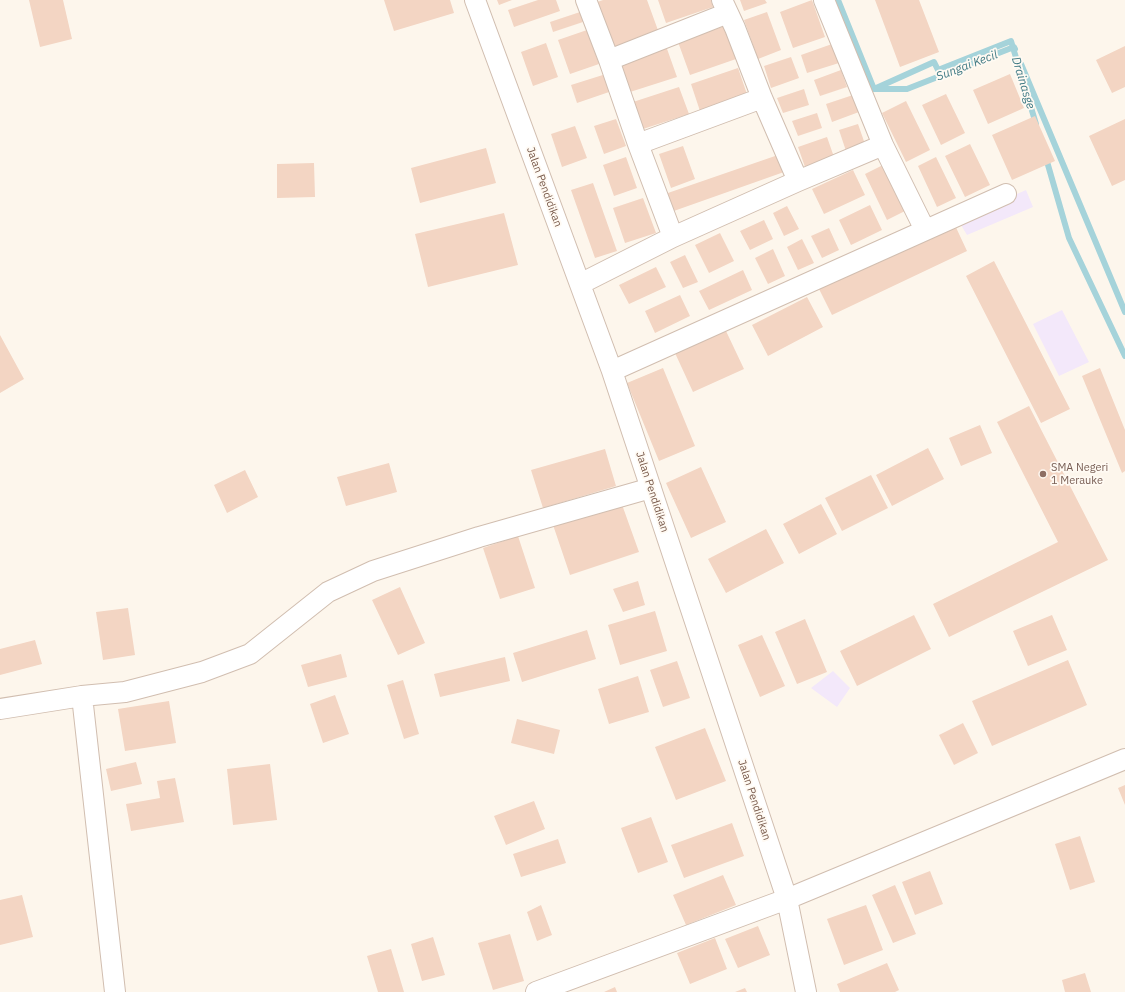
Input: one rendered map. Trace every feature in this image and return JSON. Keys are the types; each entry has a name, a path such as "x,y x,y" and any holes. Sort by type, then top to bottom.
{"street":[{"name":"Jalan Pendidikan","path":"475,0 612,371 787,899 806,992"},
{"path":"586,0 673,237"},
{"path":"824,0 884,145 925,230"},
{"path":"609,60 725,7 798,181"},
{"path":"638,144 762,98"},
{"path":"580,284 673,237 798,181 884,145"},
{"path":"612,371 1006,194"},
{"path":"0,709 82,696 125,692 202,672 250,654 328,592 373,571 479,538 651,488"},
{"path":"82,696 115,992"},
{"path":"536,992 787,899 1125,758"}],"shaded area":[{"path":"1026,190 1033,207 967,235 958,220"},
{"path":"1062,310 1089,362 1059,376 1033,324"},
{"path":"833,671 850,688 837,707 811,688"}],"building":[{"path":"29,0 63,0 72,39 40,47"},
{"path":"384,0 450,0 454,13 394,31"},
{"path":"497,0 512,0 499,5"},
{"path":"538,0 556,0 560,11 514,27 508,10"},
{"path":"603,0 647,0 659,33 613,48 597,2"},
{"path":"658,0 711,0 713,7 666,23"},
{"path":"740,0 765,0 767,3 744,11"},
{"path":"812,0 825,37 793,48 780,12"},
{"path":"875,0 919,0 939,52 900,67"},
{"path":"580,12 583,22 553,32 550,22"},
{"path":"767,12 781,50 758,59 744,20"},
{"path":"725,26 736,59 690,75 678,42"},
{"path":"587,30 599,64 570,74 558,40"},
{"path":"546,43 558,77 533,86 521,52"},
{"path":"832,44 839,63 807,73 801,55"},
{"path":"666,46 677,77 630,92 620,62"},
{"path":"1125,46 1125,87 1112,93 1096,60"},
{"path":"791,57 799,78 771,88 764,66"},
{"path":"738,68 748,97 701,114 691,84"},
{"path":"841,70 847,87 820,96 814,80"},
{"path":"606,74 612,91 577,103 571,85"},
{"path":"1010,74 1024,108 988,124 973,90"},
{"path":"679,87 689,114 643,129 633,102"},
{"path":"804,89 809,105 783,113 777,98"},
{"path":"946,94 965,133 941,145 922,105"},
{"path":"853,95 859,112 832,122 826,104"},
{"path":"906,101 930,150 906,162 882,113"},
{"path":"817,113 822,128 798,136 792,121"},
{"path":"1035,116 1055,161 1012,180 992,135"},
{"path":"616,119 626,146 604,154 594,126"},
{"path":"1125,119 1125,180 1112,186 1089,136"},
{"path":"858,124 866,147 847,154 839,130"},
{"path":"575,126 587,158 562,167 551,134"},
{"path":"827,137 834,157 805,167 798,147"},
{"path":"970,144 990,185 965,197 945,156"},
{"path":"683,146 695,179 671,188 659,154"},
{"path":"486,148 496,183 420,203 411,168"},
{"path":"778,155 784,172 671,212 665,194"},
{"path":"626,157 637,188 614,196 603,165"},
{"path":"936,157 956,198 937,207 918,166"},
{"path":"314,163 315,197 277,198 277,164"},
{"path":"883,165 905,211 887,220 865,174"},
{"path":"853,170 865,195 824,214 812,189"},
{"path":"593,183 617,251 595,258 571,190"},
{"path":"643,198 656,233 625,243 613,208"},
{"path":"870,205 882,230 851,245 839,220"},
{"path":"787,206 799,229 784,236 773,213"},
{"path":"504,213 518,265 428,287 415,234"},
{"path":"764,220 773,239 750,250 740,231"},
{"path":"953,221 967,251 832,315 817,285"},
{"path":"829,228 839,250 822,258 811,236"},
{"path":"720,233 734,261 709,273 695,245"},
{"path":"802,239 814,263 798,270 787,247"},
{"path":"773,249 785,276 768,284 755,258"},
{"path":"685,255 698,282 683,288 670,262"},
{"path":"994,261 1070,409 1041,423 966,276"},
{"path":"656,267 666,287 629,304 619,285"},
{"path":"743,270 752,290 709,310 699,291"},
{"path":"680,295 690,316 655,333 645,311"},
{"path":"807,297 823,327 768,356 752,325"},
{"path":"726,331 744,369 693,392 675,353"},
{"path":"0,335 24,379 0,393"},
{"path":"663,368 695,446 659,461 627,383"},
{"path":"1100,368 1125,430 1125,471 1122,473 1082,376"},
{"name":"SMA Negeri 1 Merauke","path":"1029,406 1108,560 949,637 933,604 1058,542 997,422"},
{"path":"980,425 992,453 961,466 949,438"},
{"path":"928,448 944,479 892,506 876,475"},
{"path":"605,449 616,486 543,508 531,470"},
{"path":"389,463 397,492 346,506 337,477"},
{"path":"701,467 726,522 691,538 666,483"},
{"path":"245,470 258,497 227,513 214,485"},
{"path":"871,475 888,508 842,531 825,498"},
{"path":"620,499 639,552 570,575 552,522"},
{"path":"821,504 837,534 799,554 783,524"},
{"path":"766,529 784,563 726,593 708,559"},
{"path":"518,536 535,588 500,599 483,548"},
{"path":"638,581 645,605 623,612 613,589"},
{"path":"400,587 425,643 398,655 372,600"},
{"path":"128,608 135,655 103,660 96,612"},
{"path":"655,611 667,651 620,665 608,625"},
{"path":"914,615 931,649 857,686 840,651"},
{"path":"1052,615 1067,650 1028,666 1013,631"},
{"path":"805,619 827,672 797,684 775,632"},
{"path":"587,630 596,659 522,682 513,653"},
{"path":"762,635 785,686 760,697 738,645"},
{"path":"35,640 42,664 0,675 0,649"},
{"path":"341,654 347,677 308,687 301,665"},
{"path":"505,657 510,681 440,697 434,674"},
{"path":"1068,660 1087,705 992,746 972,701"},
{"path":"677,661 690,698 663,707 650,670"},
{"path":"638,676 649,712 609,724 598,689"},
{"path":"403,680 419,734 404,739 387,685"},
{"path":"335,695 349,734 323,743 310,704"},
{"path":"169,701 176,743 125,751 118,709"},
{"path":"517,719 560,730 554,754 511,743"},
{"path":"963,723 978,753 954,765 939,735"},
{"path":"705,728 726,781 676,800 655,747"},
{"path":"136,762 142,784 111,791 106,769"},
{"path":"270,764 277,820 233,825 227,769"},
{"path":"175,778 184,822 131,831 126,804 160,798 157,781"},
{"path":"1125,785 1125,805 1118,788"},
{"path":"534,801 545,829 506,845 494,816"},
{"path":"651,817 668,862 638,873 621,828"},
{"path":"732,823 744,856 684,878 671,845"},
{"path":"1080,836 1095,882 1070,890 1055,844"},
{"path":"558,839 566,863 521,877 513,854"},
{"path":"930,871 943,904 915,915 902,882"},
{"path":"723,875 736,905 686,925 673,895"},
{"path":"895,885 916,934 893,943 872,895"},
{"path":"22,895 33,937 0,945 0,900"},
{"path":"541,905 552,935 537,941 527,912"},
{"path":"866,905 883,950 844,965 827,919"},
{"path":"758,926 770,955 738,968 725,939"},
{"path":"510,934 524,981 493,990 478,943"},
{"path":"433,937 445,975 422,981 411,944"},
{"path":"715,938 727,969 690,984 677,953"},
{"path":"391,949 404,992 378,992 367,956"},
{"path":"887,963 899,990 895,992 840,992 837,984"},
{"path":"1085,973 1091,992 1065,992 1062,980"},
{"path":"615,987 617,992 604,992"},
{"path":"745,988 747,992 735,992"}],"waterway":[{"name":"Drainasge","path":"838,0 874,89 934,62 938,70 1011,41 1036,124"},
{"name":"Sungai Kecil","path":"876,89 907,89 1014,47 1015,49"},
{"name":"Sungai Kecil","path":"1021,64 1125,312"},
{"name":"Drainasge","path":"1046,158 1069,238 1125,356"}],"place":[{"name":"SMA Negeri 1 Merauke","path":"1043,474"}]}
